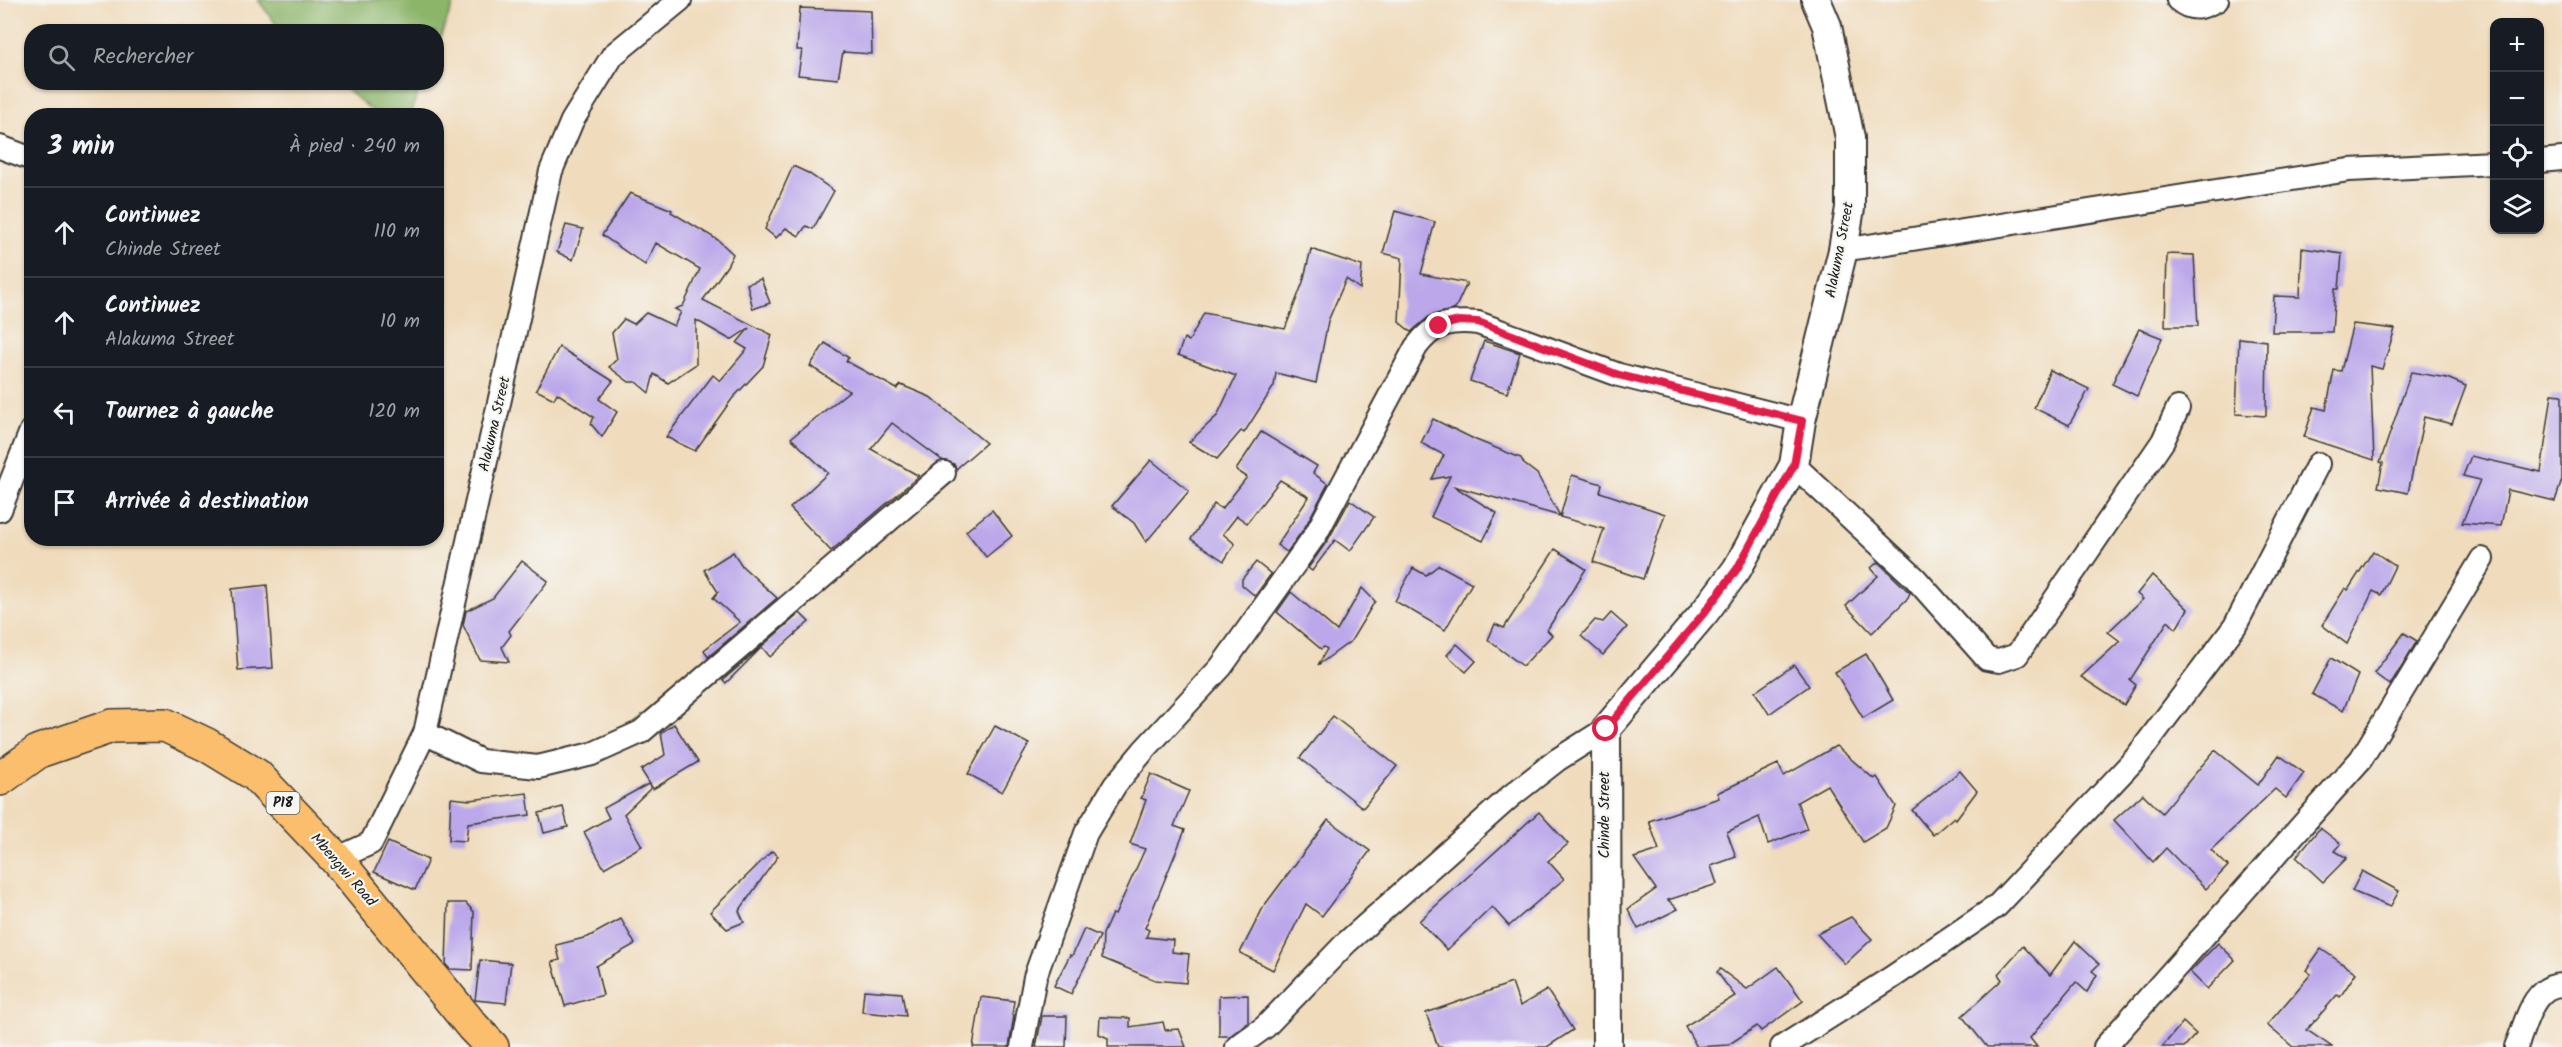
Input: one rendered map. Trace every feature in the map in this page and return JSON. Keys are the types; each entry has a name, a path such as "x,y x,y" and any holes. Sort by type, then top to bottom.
{"main road":[{"name":"Mbengwi Road","path":"0,779 39,751 112,726 165,725 207,745 256,775 336,859 492,1047"}],"street":[{"name":"Alakuma Street","path":"336,859 371,843 425,733 551,171 572,121 613,55 680,0"},
{"name":"Alakuma Street","path":"1794,465 1802,421 1843,250 1850,208 1850,138 1827,26 1816,0"},
{"path":"2178,0 2187,7 2197,8 2217,0"},
{"path":"0,147 24,156"},
{"path":"2544,160 2562,159"},
{"path":"1843,250 2349,170 2490,163"},
{"path":"1022,1047 1035,977 1086,833 1115,785 1144,750 1221,667 1316,534 1416,347 1426,334 1439,326 1459,321 1478,322 1619,375 1802,421"},
{"path":"1237,1047 1265,1027 1346,943 1511,796 1557,760 1606,729 1704,613 1737,569 1794,465 1914,578 1987,658 2000,661 2017,655 2157,451 2178,408"},
{"path":"0,510 24,449"},
{"path":"1784,1046 1891,978 1997,906 2135,759 2235,626 2318,464"},
{"path":"425,733 481,760 538,766 592,754 641,732 944,473"},
{"path":"2105,1047 2361,759 2481,559"},
{"name":"Chinde Street","path":"1606,729 1607,1047"},
{"path":"2517,1047 2537,995 2550,986 2562,985"}],"green space":[{"path":"258,0 455,0 444,28 444,24 276,24"},
{"path":"347,90 419,90 412,108 369,108"}],"building":[{"path":"800,8 871,11 872,54 843,52 838,79 798,75 802,50 797,50"},
{"path":"793,166 808,173 834,191 813,229 806,226 799,236 786,228 776,238 765,229"},
{"path":"630,193 672,210 671,212 718,240 733,254 703,300 772,335 763,366 732,399 695,451 666,437 713,375 720,381 747,349 737,343 749,328 731,340 696,320 696,364 668,383 654,374 649,393 636,382 629,382 609,367 617,359 612,333 624,319 634,324 646,313 674,326 681,312 675,309 683,306 700,269 656,243 645,265 602,235"},
{"path":"1395,211 1435,222 1421,274 1467,283 1455,309 1430,316 1411,332 1399,322 1402,258 1383,253"},
{"path":"566,225 583,229 573,260 557,252"},
{"path":"2302,248 2342,254 2339,289 2335,289 2332,332 2272,332 2274,296 2300,297"},
{"path":"1311,249 1362,266 1360,289 1346,279 1328,321 1316,383 1276,373 1274,386 1244,433 1241,431 1217,459 1189,442 1217,416 1236,376 1178,355 1184,338 1189,341 1204,313 1285,329 1303,282"},
{"path":"2167,254 2194,255 2198,326 2165,326"},
{"path":"761,279 770,303 753,309 747,284"},
{"path":"2353,324 2395,329 2382,369 2370,366 2374,460 2304,437 2314,407 2326,410 2334,370 2341,371"},
{"path":"2139,329 2162,338 2137,396 2112,384"},
{"path":"2239,338 2267,341 2266,416 2236,414"},
{"path":"1484,341 1520,353 1507,393 1470,381"},
{"path":"825,343 849,358 846,361 897,389 901,385 930,397 986,443 956,469 954,464 942,460 892,423 871,449 919,476 831,551 790,508 828,473 791,438 849,391 810,366"},
{"path":"559,347 613,381 599,399 617,412 602,437 591,424 594,417 557,393 554,399 536,390"},
{"path":"2050,370 2089,389 2069,425 2034,408"},
{"path":"2411,372 2447,378 2466,386 2452,424 2424,417 2408,493 2378,487 2383,463 2380,462"},
{"path":"2552,394 2562,395 2562,480 2555,501 2508,490 2501,526 2462,523 2480,480 2463,476 2471,456 2541,472"},
{"path":"1433,419 1521,458 1524,464 1537,474 1560,516 1453,486 1497,513 1483,541 1431,517 1450,476 1432,479 1444,455 1421,443"},
{"path":"1261,432 1317,466 1313,473 1328,484 1305,527 1287,552 1277,545 1309,497 1280,480 1247,523 1237,516 1223,534 1235,544 1224,561 1191,539 1214,504 1222,509 1247,477 1236,470"},
{"path":"1151,460 1189,491 1146,542 1134,523 1112,506"},
{"path":"1572,475 1602,484 1600,492 1665,514 1643,579 1593,562 1604,529 1560,517"},
{"path":"1350,500 1374,517 1350,551 1335,540 1312,571 1308,568 1328,540"},
{"path":"992,510 1012,536 986,557 966,531"},
{"path":"1555,549 1586,569 1547,630 1552,635 1523,666 1488,640 1495,624 1504,628"},
{"path":"2373,551 2395,566 2381,595 2373,591 2347,644 2322,625 2345,588 2348,590"},
{"path":"733,552 742,566 777,598 708,657 704,650 740,622 713,598 718,592 704,570"},
{"path":"522,561 548,581 509,631 511,635 502,647 509,662 480,660 463,625 466,611 493,598"},
{"path":"1256,562 1271,574 1255,596 1242,585 1242,579"},
{"path":"1878,562 1910,593 1907,599 1872,633 1846,606 1878,576 1871,568"},
{"path":"1439,565 1472,583 1445,630 1395,601 1413,568 1426,575"},
{"path":"2152,575 2188,609 2176,629 2168,621 2130,680 2136,685 2124,705 2081,677 2120,641 2108,632 2143,599 2137,594"},
{"path":"267,585 273,668 238,670 232,589"},
{"path":"1362,588 1375,601 1351,641 1318,665 1327,649 1324,647 1321,649 1277,612 1291,592 1337,631"},
{"path":"800,613 809,622 770,657 762,647 726,683 723,680"},
{"path":"1611,613 1627,627 1603,655 1581,636 1595,620 1603,622"},
{"path":"2404,633 2417,641 2390,685 2374,673"},
{"path":"1457,644 1476,661 1466,672 1447,655"},
{"path":"1866,654 1893,700 1863,718 1835,672"},
{"path":"2331,658 2358,675 2343,711 2312,694"},
{"path":"1794,665 1809,686 1769,714 1755,692"},
{"path":"1333,716 1397,766 1363,808 1300,758"},
{"path":"674,724 698,762 653,789 641,770 665,755 661,733"},
{"path":"995,726 1029,744 1002,792 968,774"},
{"path":"1836,746 1874,779 1877,777 1896,806 1886,828 1863,842 1827,785 1797,802 1807,829 1768,844 1759,817 1727,832 1736,857 1711,866 1717,884 1668,900 1678,909 1638,929 1628,909 1656,889 1634,858 1659,850 1649,821 1719,798 1717,793 1778,764 1784,776"},
{"path":"2215,750 2258,785 2279,755 2304,773 2286,798 2275,789 2211,850 2228,866 2206,889 2166,848 2153,862 2114,820 2143,794 2162,813"},
{"path":"1960,771 1977,791 1956,819 1954,817 1933,835 1912,810"},
{"path":"1151,774 1189,791 1174,826 1185,830 1145,928 1149,930 1146,937 1173,940 1172,952 1189,954 1186,983 1155,980 1102,958 1103,934 1112,914 1115,915 1145,849 1130,844 1146,800 1141,798"},
{"path":"648,784 651,788 624,814 642,846 604,868 584,832 609,818 604,808"},
{"path":"527,793 530,815 468,823 466,841 449,840 451,798 470,800"},
{"path":"563,807 568,827 544,833 539,813"},
{"path":"1539,812 1568,844 1548,861 1564,879 1509,926 1492,907 1447,950 1419,921"},
{"path":"1328,820 1370,851 1322,916 1306,904 1273,970 1240,953 1264,906"},
{"path":"2320,828 2341,844 2335,851 2347,858 2323,882 2296,857"},
{"path":"388,842 428,860 415,890 374,872"},
{"path":"772,851 778,856 739,911 744,922 727,929 710,912"},
{"path":"2362,871 2399,891 2390,907 2352,891"},
{"path":"448,903 466,903 474,912 472,970 450,969 446,965"},
{"path":"1851,917 1872,939 1845,964 1817,934"},
{"path":"621,919 635,944 596,966 603,995 565,1006 552,962 560,960 556,945 588,937"},
{"path":"1084,929 1100,936 1071,994 1054,986 1070,955 1072,956"},
{"path":"2075,941 2099,964 2092,971 2097,975 2087,992 2076,982 2030,1038 2037,1047 1987,1047 1962,1016 2002,980 1998,974 2023,946 2050,975"},
{"path":"2218,943 2235,960 2207,989 2190,972"},
{"path":"2321,949 2356,973 2340,997 2337,995 2307,1030 2332,1047 2293,1047 2267,1025 2311,974 2306,970"},
{"path":"480,960 511,963 506,1003 475,1000"},
{"path":"1778,967 1803,1001 1761,1031 1757,1026 1728,1045 1697,1047 1685,1026 1735,996 1717,972 1720,969 1747,989"},
{"path":"1512,983 1520,1006 1547,990 1573,1030 1547,1047 1438,1047 1426,1013"},
{"path":"864,990 902,993 906,1016 862,1012"},
{"path":"1248,995 1248,1022 1230,1036 1219,1036 1219,996"},
{"path":"981,997 1014,1001 1009,1047 973,1047"},
{"path":"1042,1016 1067,1016 1066,1047 1036,1047"},
{"path":"1100,1017 1130,1018 1130,1027 1163,1022 1165,1030 1179,1029 1186,1047 1108,1047 1108,1038 1099,1034"},
{"path":"2183,1022 2196,1034 2184,1047 2162,1047"}],"route":[{"path":"1439,326 1459,321 1478,322 1619,375 1802,421 1794,465 1737,569 1704,613 1606,729"}]}
